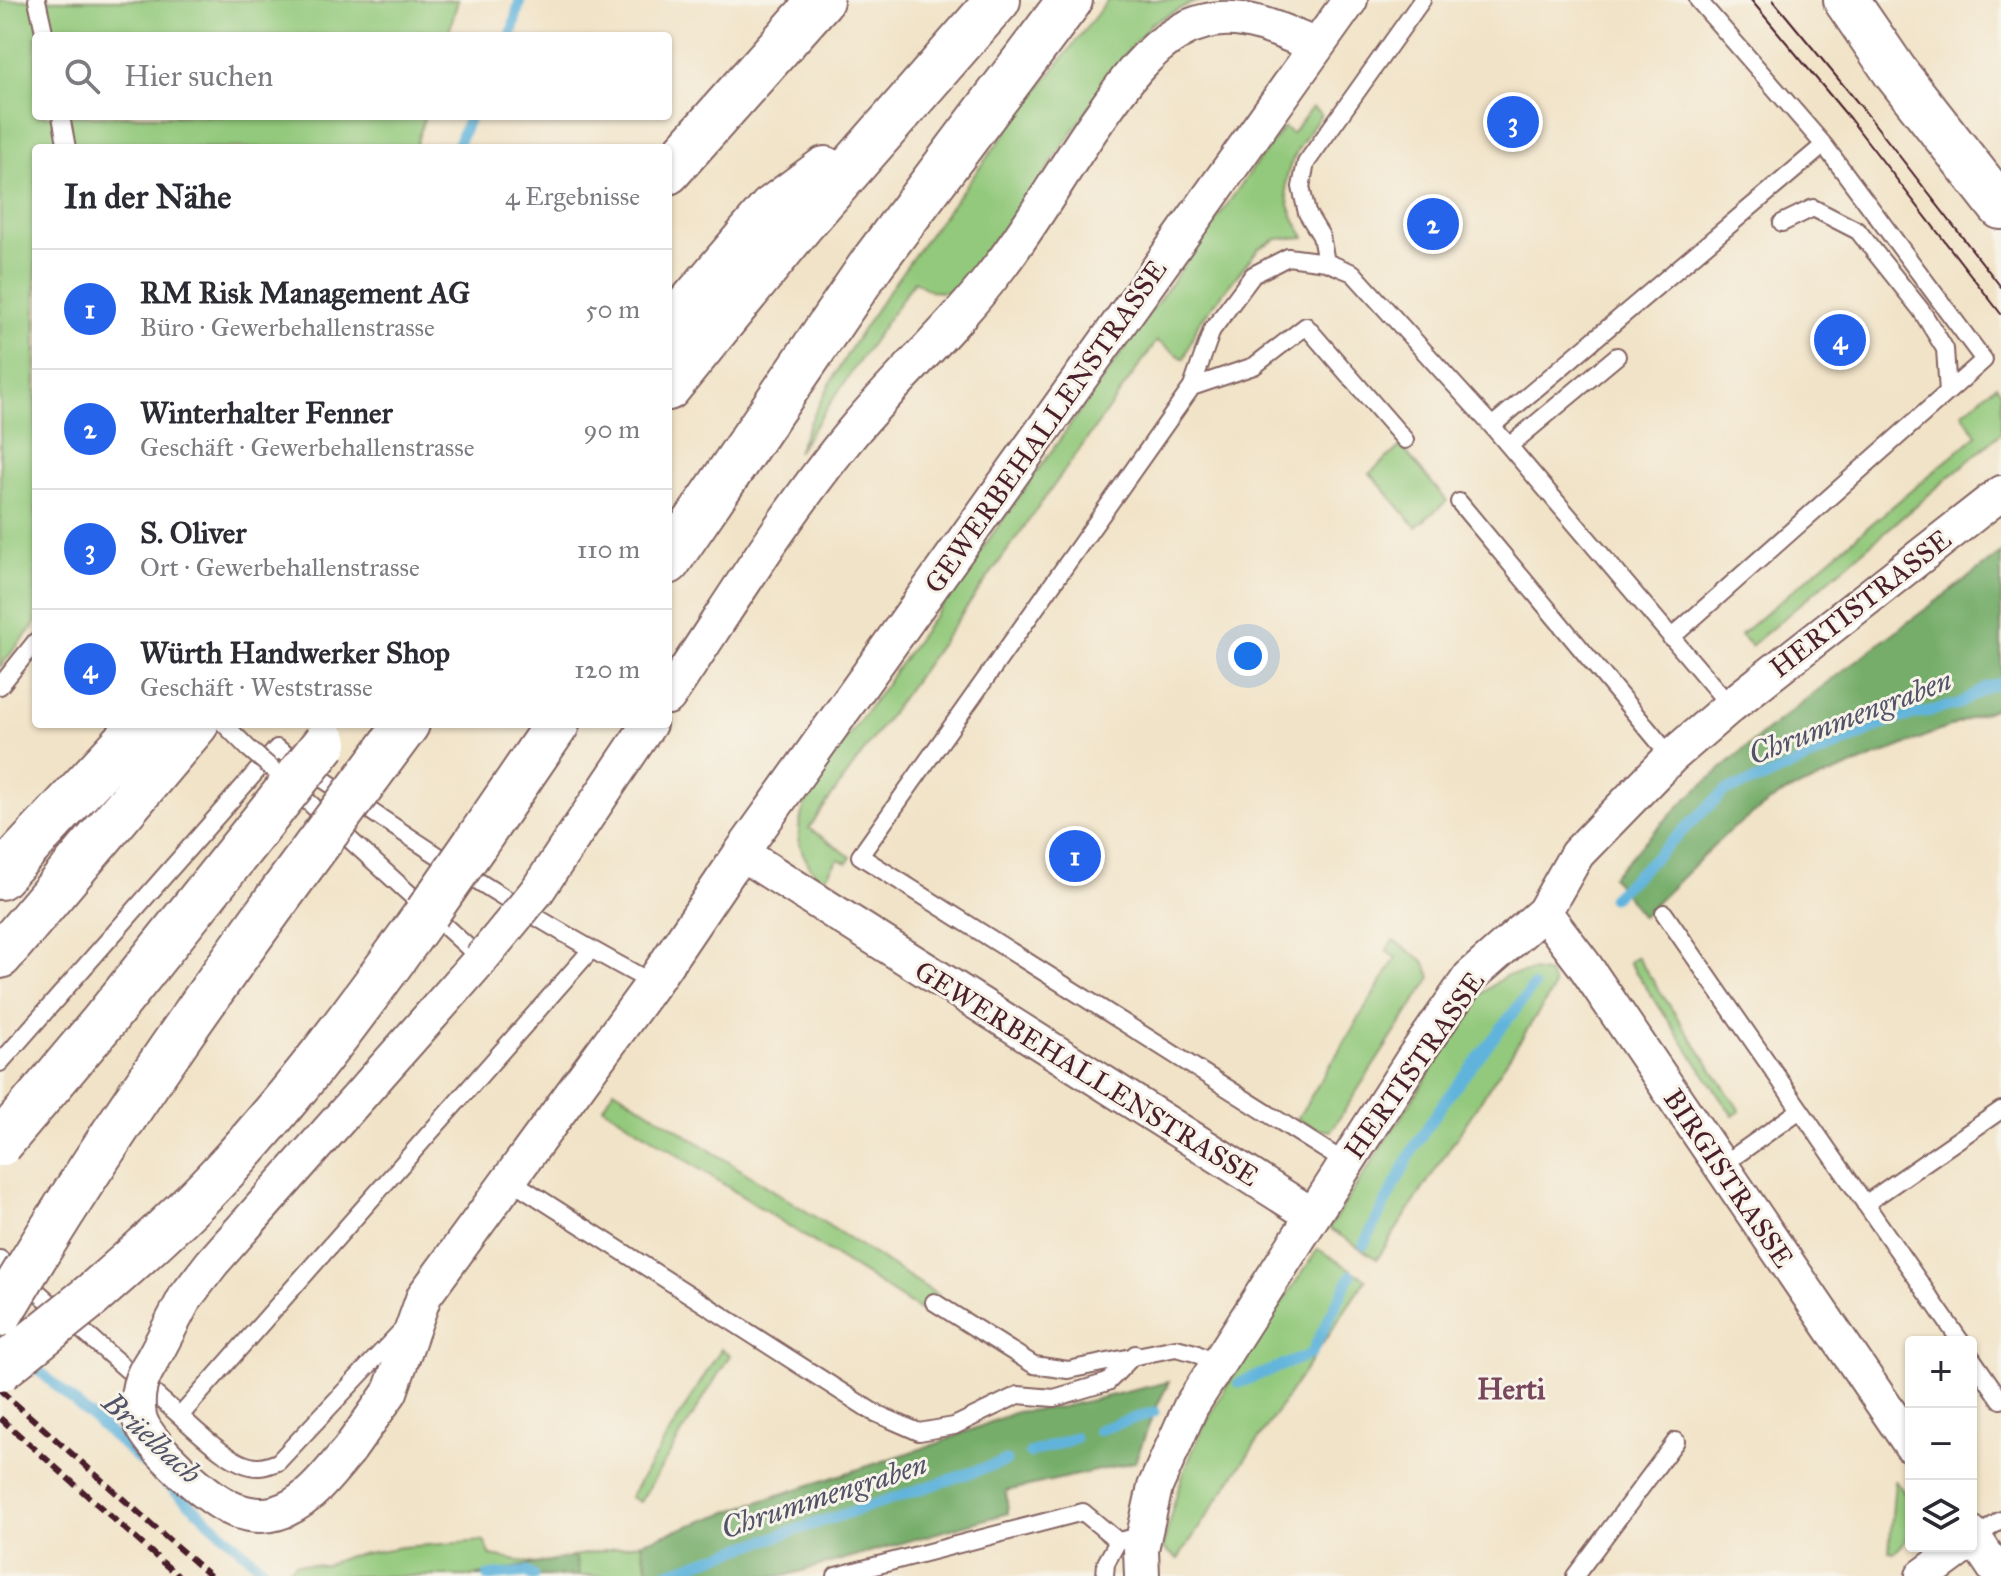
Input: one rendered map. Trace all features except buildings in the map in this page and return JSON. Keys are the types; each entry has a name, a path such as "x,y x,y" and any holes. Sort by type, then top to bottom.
{"main road":[{"path":"673,166 821,0"},
{"path":"672,326 894,117 998,0"},
{"path":"672,556 873,262 1070,0"},
{"path":"1846,0 1896,73 2001,207"},
{"path":"672,382 786,217"},
{"path":"0,877 138,728"},
{"path":"0,956 193,728"},
{"path":"0,1144 102,1023 338,728"},
{"path":"0,1314 177,1041 404,728"},
{"path":"0,1369 58,1325 140,1254 220,1175 260,1129 375,984 554,728"}],"street":[{"name":"GEWERBEHALLENSTRASSE","path":"646,728 537,891 481,959 212,1263 185,1298 141,1377 137,1393 139,1419 152,1443 221,1504 243,1514 273,1514 300,1503 349,1450 390,1392 420,1305 653,983 741,853 1350,0"},
{"path":"672,691 814,482 855,428 977,296 1114,97 1146,58 1178,33 1209,19 1262,22 1316,46"},
{"name":"HERTISTRASSE","path":"1142,1576 1141,1549 1131,1538 1191,1406 1312,1215 1470,977 1544,912 1577,854 1671,757 1730,706 2001,493"},
{"name":"GEWERBEHALLENSTRASSE","path":"741,853 1312,1215"},
{"name":"BIRGISTRASSE","path":"1544,912 1585,966 1905,1436"},
{"path":"1977,1537 2000,1576"},
{"path":"1923,1576 1954,1552"}],"lane":[{"path":"37,0 44,32"},
{"path":"1326,262 1321,236 1307,213 1301,187 1306,163 1422,0"},
{"path":"1671,638 1984,360 1824,145 1698,0"},
{"path":"62,120 66,144"},
{"path":"1492,426 1824,145"},
{"path":"1782,223 1813,208 1858,231 1921,310 1945,349 1948,392"},
{"path":"1346,1163 860,856 1192,387 1212,330 1253,275 1288,257 1326,262 1353,273 1492,426 1730,706"},
{"path":"1192,387 1254,366 1306,326 1405,440"},
{"path":"1509,446 1617,356"},
{"path":"1459,502 1671,757"},
{"path":"0,686 32,646"},
{"path":"228,728 481,959"},
{"path":"0,1063 277,748 402,833 591,950 653,983"},
{"path":"1664,913 1957,1336"},
{"path":"180,1416 591,950"},
{"path":"1721,1166 1800,1110"},
{"path":"1865,1204 2001,1110"},
{"path":"509,1179 873,1412 919,1432 954,1426 1018,1395 1054,1398 1108,1382 1135,1354"},
{"path":"0,1259 219,1449 245,1465 260,1468 278,1462 420,1305"},
{"path":"934,1302 1034,1365 1068,1370 1176,1348 1217,1364"},
{"path":"1977,1366 2001,1400"},
{"path":"1575,1576 1676,1441"},
{"path":"836,1576 1083,1512 1131,1538 1106,1563 1105,1576"}],"green space":[{"path":"0,0 458,0 449,32 32,32 32,120 424,120 416,144 32,144 32,628 0,667"},
{"path":"1108,0 1206,0 1191,3 1152,23 1125,54 993,250 961,288 931,291 914,281 797,452 829,385 889,290"},
{"path":"1312,107 1321,114 1293,159 1286,187 1294,218 1305,237 1277,239 1259,248 1198,324 1184,359 1157,341 809,828 851,857 847,863 838,859 822,882 805,858 799,838 801,816 811,789 1256,164 1284,127 1292,134"},
{"path":"1996,385 2001,392 2001,433 1751,646 1740,635 1977,435 1962,413"},
{"path":"1401,446 1447,501 1416,527 1370,473"},
{"path":"2001,553 2001,706 1780,795 1728,832 1642,917 1612,876 1665,821 1771,727"},
{"path":"1393,940 1424,961 1431,977 1331,1131 1317,1129 1297,1119 1396,958 1386,951"},
{"path":"1637,957 1740,1111 1733,1116 1629,962"},
{"path":"1533,971 1549,974 1554,985 1551,993 1377,1259 1329,1228 1480,995 1505,976"},
{"path":"614,1089 938,1295 926,1314 603,1107"},
{"path":"1318,1249 1366,1279 1178,1559 1163,1548 1193,1450 1240,1364"},
{"path":"721,1349 730,1355 640,1502 630,1497"},
{"path":"1169,1382 1135,1462 1006,1491 1008,1513 784,1576 650,1576 641,1543 936,1444 1016,1412 1062,1407"},
{"path":"1895,1481 1905,1494 1905,1540 1894,1553 1889,1552"},
{"path":"484,1541 491,1556 535,1564 475,1576 283,1576 295,1563 323,1566 349,1556 402,1547"},
{"path":"641,1543 650,1576 579,1576 575,1556"},
{"path":"575,1556 579,1576 475,1576"}],"waterway":[{"name":"Brüelbach","path":"512,32 520,0"},
{"name":"Brüelbach","path":"458,144 468,120"},
{"name":"Chrummengraben","path":"1612,898 1725,791 1767,777 1893,720 1959,704 1986,687 2001,683"},
{"name":"Chrummengraben","path":"1364,1244 1415,1146 1444,1102 1533,987"},
{"name":"Chrummengraben","path":"1239,1383 1311,1354 1351,1275"},
{"name":"Brüelbach","path":"26,1359 271,1576"},
{"name":"Chrummengraben","path":"1098,1430 1154,1412"},
{"name":"Chrummengraben","path":"1030,1453 1075,1438"},
{"name":"Chrummengraben","path":"657,1576 1006,1461"},
{"name":"Brüelbach","path":"488,1576 527,1572 533,1576"}],"tram line":[{"path":"1751,0 1850,119 2001,314"},
{"path":"1773,0 1863,109 2001,287"}],"railway":[{"path":"0,1390 210,1576"},
{"path":"0,1418 178,1576"}],"place":[{"name":"S. Oliver","path":"1513,122"},
{"name":"Winterhalter Fenner","path":"1433,224"},
{"name":"Würth Handwerker Shop","path":"1840,340"},
{"name":"RM Risk Management AG","path":"1075,856"}],"district":[{"name":"Herti","path":"1511,1389"}]}
